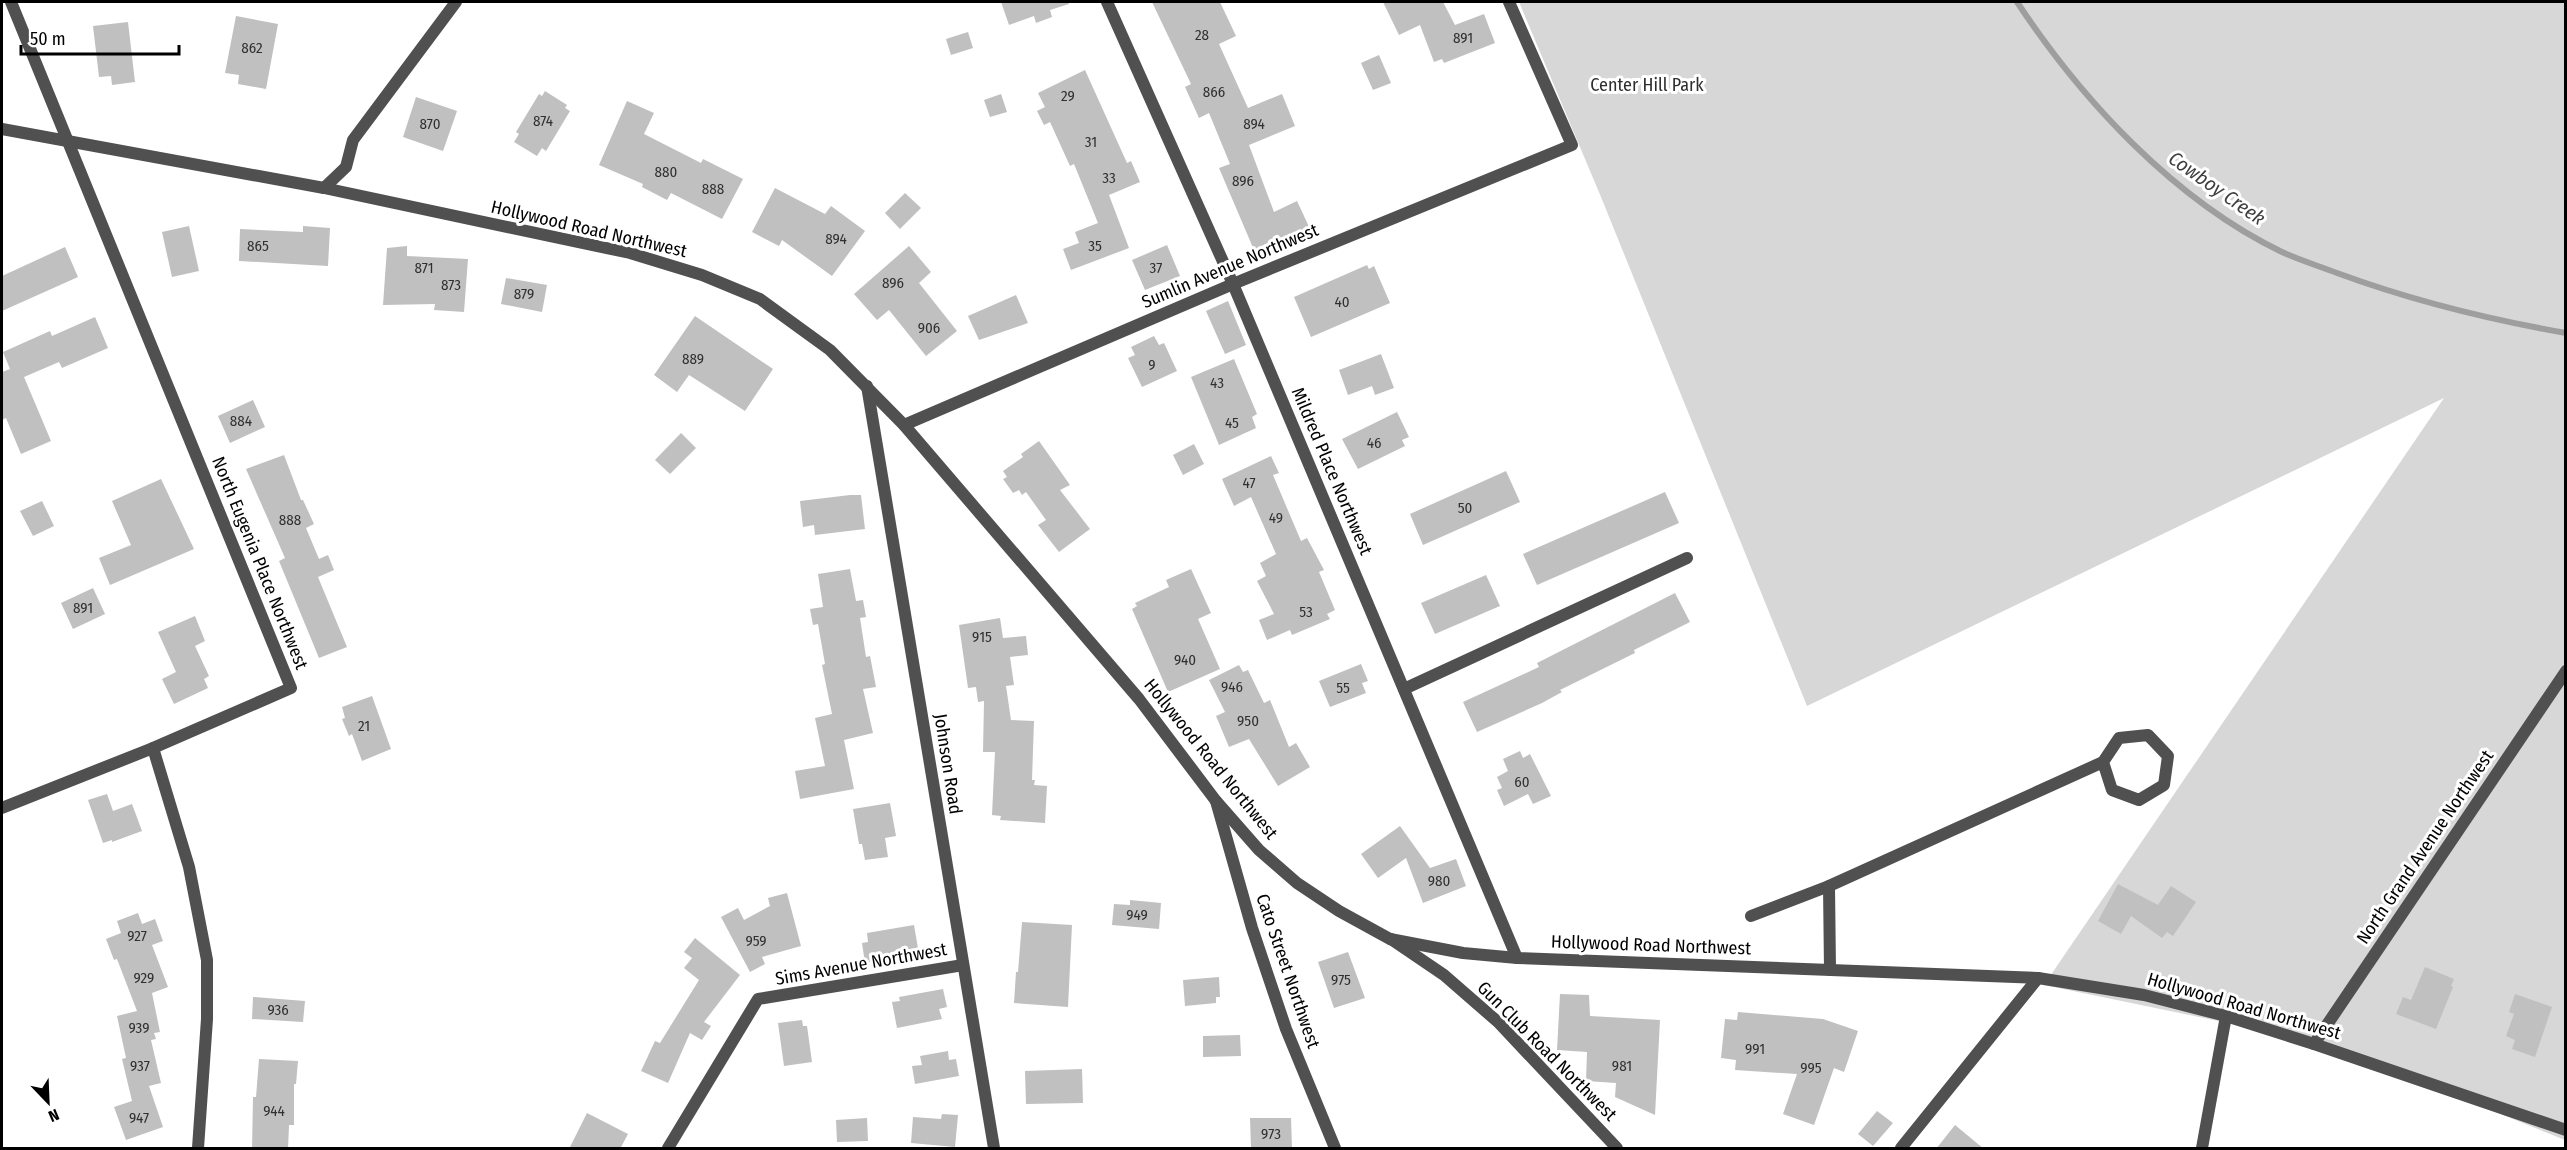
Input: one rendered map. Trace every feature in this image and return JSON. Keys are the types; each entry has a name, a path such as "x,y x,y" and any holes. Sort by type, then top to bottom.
{"street":[{"name":"North Eugenia Place Northwest","path":"11,2 291,688 153,748"},
{"path":"324,188 346,167 353,140 456,2"},
{"name":"Mildred Place Northwest","path":"1107,2 1233,284 1517,958"},
{"name":"Sumlin Avenue Northwest","path":"904,425 1233,284 1572,145 1509,2"},
{"name":"Hollywood Road Northwest","path":"2,129 324,188 630,254 702,274 760,299 830,350 904,425 1139,699 1216,801 1259,850 1297,883 1339,911 1390,939 1463,953 1517,958 2038,978 2144,994 2226,1016 2314,1044 2565,1130"},
{"name":"Johnson Road","path":"867,386 994,1149"},
{"path":"1404,689 1687,558"},
{"name":"North Grand Avenue Northwest","path":"2314,1044 2565,671"},
{"path":"1751,916 1829,886 2103,762 2119,738 2148,735 2168,756 2164,785 2139,800 2112,790 2103,762"},
{"path":"2,808 153,748 189,867 207,960 207,1019 198,1149"},
{"name":"Cato Street Northwest","path":"1216,801 1252,928 1278,1006 1335,1149"},
{"path":"1829,886 1830,970"},
{"name":"Gun Club Road Northwest","path":"1390,939 1444,975 1498,1022 1617,1149"},
{"name":"Sims Avenue Northwest","path":"668,1149 758,999 963,965"},
{"path":"1901,1149 2038,978"},
{"path":"2202,1149 2226,1016"}],"green space":[{"name":"Center Hill Park","path":"1519,2 2565,2 2565,1140 2325,1043 2044,985 2444,398 1807,706 1601,197"}],"building":[{"path":"1001,2 1068,2 1069,4 1050,10 1052,17 1036,23 1034,16 1009,25"},
{"path":"1152,2 1220,2 1236,36 1219,44 1248,108 1282,94 1295,126 1249,145 1274,212 1297,201 1311,231 1282,244 1281,241 1269,246 1268,243 1254,250 1219,168 1230,164 1209,113 1199,118 1185,87 1191,84"},
{"path":"1383,2 1443,2 1455,25 1484,14 1495,43 1444,63 1442,59 1434,62 1420,25 1399,35"},
{"path":"236,16 278,24 266,89 238,84 239,75 225,73"},
{"path":"128,22 135,82 112,85 111,76 99,77 93,26"},
{"path":"968,32 973,48 951,55 946,39"},
{"path":"1379,55 1391,83 1373,90 1361,63"},
{"path":"1085,70 1127,163 1131,161 1140,182 1109,195 1129,248 1071,270 1063,249 1079,243 1075,232 1098,223 1074,164 1070,166 1050,122 1044,125 1037,111 1045,107 1038,93"},
{"path":"545,91 567,105 565,108 570,111 546,151 542,148 537,156 514,142 519,134 516,132 539,94 542,96"},
{"path":"1001,94 1007,112 990,117 984,100"},
{"path":"416,97 457,111 443,151 403,137"},
{"path":"627,101 654,113 644,134 701,163 703,159 743,179 722,219 671,193 667,200 642,187 643,184 599,165"},
{"path":"775,188 825,214 831,206 865,231 832,276 782,240 779,246 752,232"},
{"path":"905,193 921,208 900,229 885,213"},
{"path":"189,226 199,271 172,277 162,232"},
{"path":"303,226 330,228 328,266 239,261 240,229 303,232"},
{"path":"1167,245 1180,276 1145,290 1132,260"},
{"path":"407,246 407,256 468,259 464,312 434,310 435,304 383,305 387,248"},
{"path":"909,246 931,272 919,283 957,331 926,356 889,310 877,320 854,294"},
{"path":"65,247 78,277 2,311 2,276"},
{"path":"1367,265 1369,269 1374,266 1390,303 1311,337 1294,297"},
{"path":"506,278 547,285 542,312 501,304"},
{"path":"1016,295 1028,323 979,340 968,316"},
{"path":"1228,301 1246,345 1225,354 1206,311"},
{"path":"695,316 773,369 745,411 689,375 677,392 654,375"},
{"path":"95,317 108,348 62,368 59,362 24,377 51,441 21,454 6,418 2,420 2,372 10,369 3,352 50,331 52,336"},
{"path":"1154,336 1159,345 1164,343 1177,371 1142,387 1128,358 1135,355 1131,347"},
{"path":"1381,354 1394,388 1375,395 1372,386 1348,395 1339,370"},
{"path":"1234,359 1257,414 1252,417 1256,428 1219,445 1191,377"},
{"path":"253,400 265,427 230,443 218,416"},
{"path":"1397,412 1409,437 1402,440 1405,446 1358,469 1342,439"},
{"path":"681,433 696,448 670,474 655,460"},
{"path":"1039,441 1070,485 1060,490 1090,529 1059,552 1038,525 1046,520 1026,492 1022,495 1019,490 1013,493 1003,479 1007,477 1003,471 1023,457 1021,454"},
{"path":"1194,444 1204,464 1183,475 1173,455"},
{"path":"284,455 301,500 314,524 306,528 319,559 328,555 334,570 318,577 347,647 319,658 279,561 285,558 246,469"},
{"path":"1271,456 1279,473 1273,475 1301,541 1307,538 1324,570 1319,572 1335,610 1327,614 1330,619 1292,635 1290,630 1267,640 1259,620 1274,614 1257,581 1266,576 1260,563 1276,554 1251,497 1234,506 1222,479"},
{"path":"1506,471 1520,502 1423,545 1410,514"},
{"path":"161,479 194,549 110,585 99,558 131,545 112,501"},
{"path":"1665,492 1679,523 1537,585 1523,554"},
{"path":"861,495 865,529 815,535 814,525 803,527 800,501"},
{"path":"42,501 54,526 33,536 20,511"},
{"path":"850,569 856,601 863,600 866,617 860,618 866,657 870,656 876,687 863,689 873,733 844,740 854,789 800,799 795,771 825,766 815,718 832,714 822,665 825,664 818,624 813,625 810,609 823,607 818,574"},
{"path":"1191,569 1211,613 1198,619 1220,669 1168,692 1132,609 1137,606 1135,603 1169,587 1166,580"},
{"path":"1486,575 1500,606 1435,634 1421,603"},
{"path":"93,588 105,614 73,629 61,603"},
{"path":"1675,593 1690,622 1634,650 1635,653 1560,690 1562,692 1542,703 1477,732 1463,702 1539,667 1537,663"},
{"path":"195,616 205,641 195,646 209,676 204,679 208,688 174,704 162,679 176,672 158,632"},
{"path":"1000,618 1003,638 1026,636 1028,655 1010,657 1014,685 1006,686 1011,720 1034,721 1032,780 1035,780 1034,785 1047,786 1045,823 1000,820 1001,816 992,815 995,752 983,752 984,701 978,702 976,687 968,688 959,625"},
{"path":"1361,664 1368,681 1362,683 1366,693 1330,707 1319,681"},
{"path":"1239,665 1243,672 1248,670 1264,703 1270,700 1289,747 1296,743 1310,767 1278,786 1249,739 1229,747 1216,716 1225,712 1209,680"},
{"path":"372,696 391,749 362,761 352,734 349,736 342,719 345,718 342,707"},
{"path":"1520,751 1523,758 1530,754 1551,796 1533,804 1528,794 1504,806 1497,790 1502,788 1497,777 1508,771 1503,759"},
{"path":"107,794 113,811 132,804 142,831 103,843 88,800"},
{"path":"890,803 896,836 885,838 888,857 865,860 862,844 859,844 853,809"},
{"path":"1400,826 1430,868 1456,859 1466,886 1423,903 1406,858 1378,878 1361,854"},
{"path":"2118,884 2158,905 2171,886 2196,902 2173,936 2167,932 2162,938 2131,916 2121,934 2098,921"},
{"path":"787,893 801,946 762,957 765,964 750,972 721,917 738,908 744,920 770,906 768,898"},
{"path":"1130,900 1161,903 1159,929 1112,925 1114,904 1130,905"},
{"path":"138,913 142,924 155,919 163,941 152,945 168,987 152,993 160,1032 154,1033 156,1039 151,1040 161,1083 149,1086 163,1127 126,1140 114,1107 132,1101 122,1059 126,1058 117,1016 137,1011 117,959 114,960 106,939 121,933 117,921"},
{"path":"1022,922 1072,925 1068,1007 1014,1003"},
{"path":"914,925 919,954 865,963 862,943 868,942 867,933"},
{"path":"695,938 740,975 704,1022 711,1026 702,1040 690,1033 668,1083 641,1071 655,1041 660,1043 699,980 684,968 692,958 684,952"},
{"path":"1348,952 1365,998 1334,1008 1318,962"},
{"path":"2425,967 2454,979 2436,1029 2396,1014 2403,997 2411,1000"},
{"path":"1219,977 1220,997 1216,997 1216,1003 1185,1006 1183,980"},
{"path":"943,989 947,1007 939,1009 942,1019 897,1028 892,1002 900,1001 899,997"},
{"path":"1560,994 1589,995 1590,1016 1660,1020 1655,1115 1615,1097 1616,1083 1586,1081 1587,1052 1557,1050"},
{"path":"2515,994 2552,1007 2535,1057 2512,1049 2515,1040 2506,1036 2514,1014 2509,1012"},
{"path":"253,997 305,1001 303,1022 252,1019"},
{"path":"1738,1012 1823,1019 1858,1031 1844,1072 1834,1068 1814,1125 1783,1114 1797,1074 1735,1070 1736,1060 1721,1058 1725,1019 1737,1020"},
{"path":"802,1020 803,1026 807,1026 812,1062 784,1066 778,1023"},
{"path":"1240,1035 1241,1056 1203,1057 1203,1036"},
{"path":"948,1051 949,1060 956,1059 959,1076 915,1084 912,1066 922,1065 920,1056"},
{"path":"259,1059 298,1061 296,1084 294,1084 294,1125 289,1125 288,1149 252,1149 253,1097 256,1097"},
{"path":"1082,1069 1083,1103 1026,1104 1025,1071"},
{"path":"1877,1111 1893,1123 1873,1146 1858,1134"},
{"path":"587,1113 628,1134 620,1149 569,1149"},
{"path":"942,1114 958,1115 955,1147 911,1143 913,1117 941,1119"},
{"path":"867,1118 868,1141 837,1142 836,1120"},
{"path":"1250,1118 1291,1118 1292,1148 1251,1148"},
{"path":"1955,1125 1984,1149 1936,1149"}],"waterway":[{"name":"Cowboy Creek","path":"2017,2 2071,75 2133,144 2204,205 2242,230 2295,258 2365,283 2478,315 2566,333"}]}
